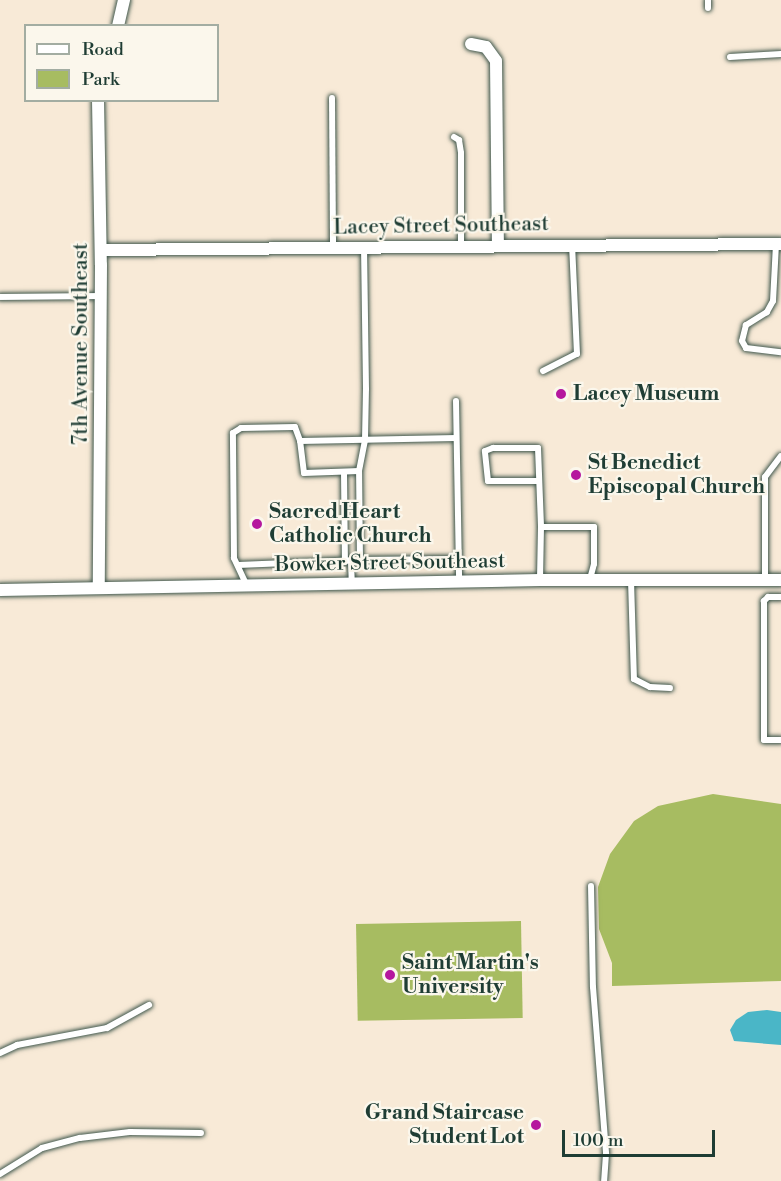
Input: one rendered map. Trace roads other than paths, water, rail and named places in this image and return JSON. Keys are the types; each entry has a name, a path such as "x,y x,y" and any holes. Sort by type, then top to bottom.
{"street":[{"path":"118,24 124,0"},
{"path":"471,44 486,47 496,61 498,244"},
{"name":"7th Avenue Southeast","path":"98,102 101,250 99,588"},
{"name":"Lacey Street Southeast","path":"101,250 461,244 778,244"},
{"name":"Bowker Street Southeast","path":"0,590 590,579 781,580"}],"lane":[{"path":"730,57 781,54"},
{"path":"332,98 333,247"},
{"path":"454,137 459,140 461,153 461,244"},
{"path":"543,372 577,354 572,244"},
{"path":"778,244 773,301 767,312 746,324 742,341 746,348 781,352"},
{"path":"360,560 359,471 365,440 364,247"},
{"path":"0,297 100,296"},
{"path":"456,401 459,581"},
{"path":"248,586 234,558 233,433 241,428 295,427 300,441 304,473 359,471"},
{"path":"300,441 456,438"},
{"path":"539,481 488,481 485,451 493,448 537,448 539,481 541,527 540,580"},
{"path":"765,581 765,477 781,456"},
{"path":"344,472 348,561 352,584"},
{"path":"541,527 594,527 594,564 590,579"},
{"path":"238,565 459,559"},
{"path":"631,580 634,679 640,685 670,688"},
{"path":"781,597 768,597 764,601 764,740 781,740"},
{"path":"591,886 604,1181"},
{"path":"0,1053 17,1045 107,1028 149,1005"},
{"path":"0,1174 42,1148 80,1138 130,1132 201,1133"}],"water":[{"path":"767,1010 781,1012 781,1045 734,1041 730,1030 736,1020 748,1012"}],"place":[{"name":"Lacey Museum","path":"561,394"},
{"name":"St Benedict Episcopal Church","path":"576,475"},
{"name":"Sacred Heart Catholic Church","path":"257,524"},
{"name":"Saint Martin's University","path":"390,975"},
{"name":"Grand Staircase Student Lot","path":"536,1125"}]}
